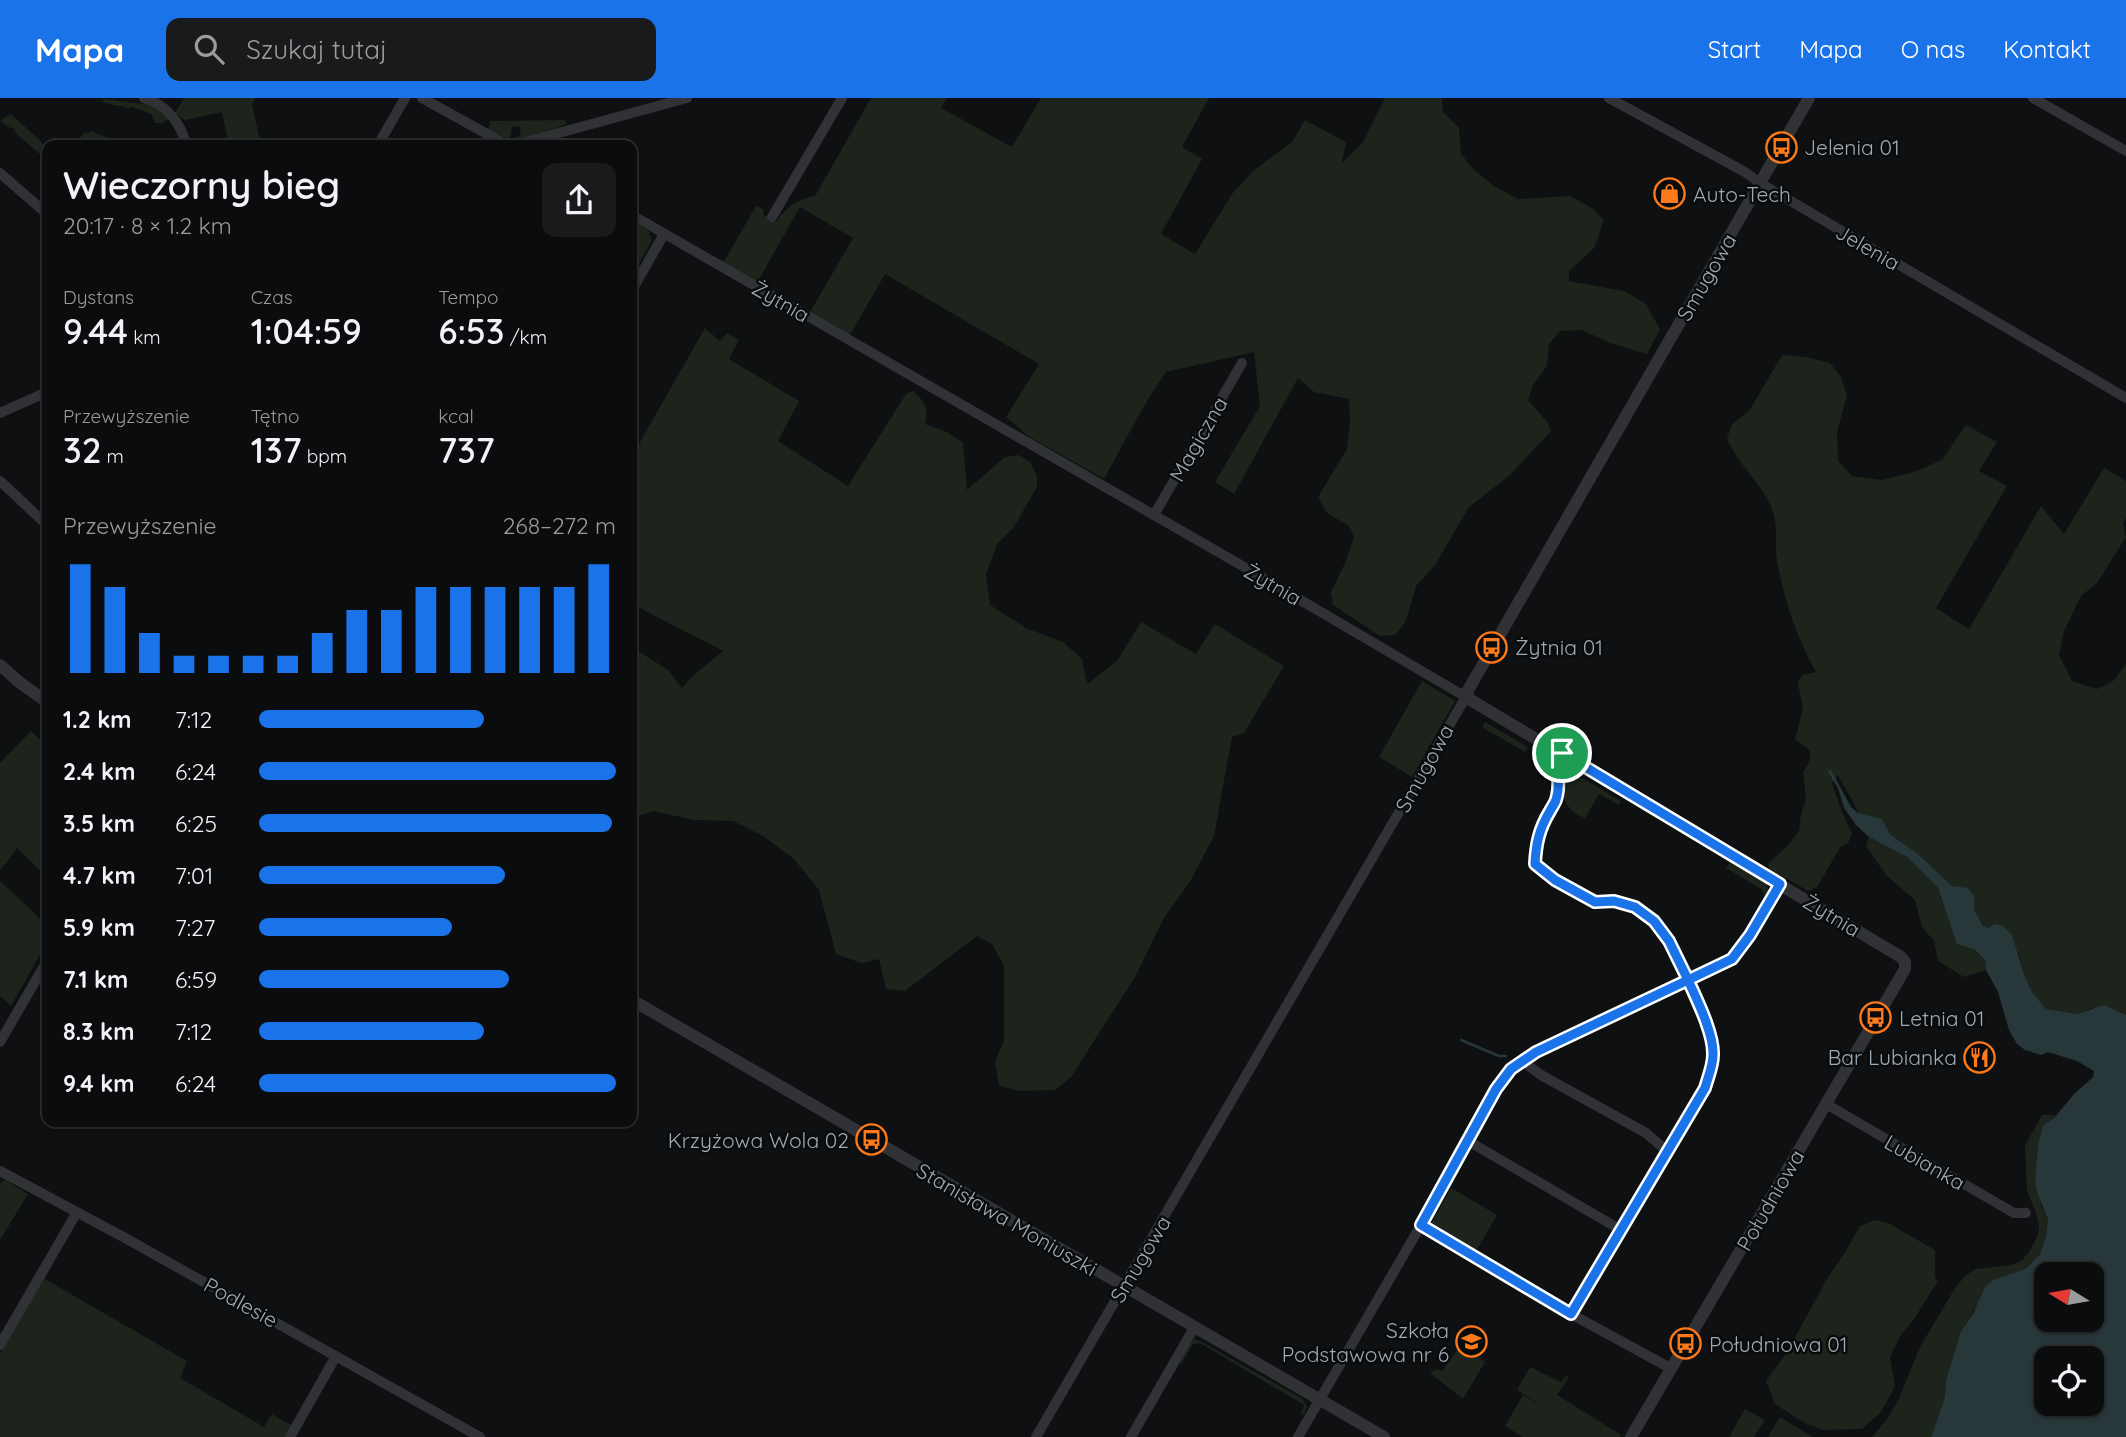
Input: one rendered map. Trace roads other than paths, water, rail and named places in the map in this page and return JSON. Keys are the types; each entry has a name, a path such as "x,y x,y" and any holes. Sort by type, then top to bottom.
{"street":[{"path":"144,98 159,105 177,121 184,140"},
{"path":"381,140 405,98"},
{"path":"422,98 498,140"},
{"path":"533,140 687,98"},
{"path":"772,217 842,98"},
{"name":"Jelenia","path":"1609,98 1745,172 2126,398"},
{"name":"Smugowa","path":"1036,1437 1467,695 1808,98"},
{"path":"2033,98 2126,151"},
{"path":"0,173 42,210"},
{"name":"Żytnia","path":"637,218 1452,689 1467,695 1901,957 1905,962"},
{"path":"637,281 664,234"},
{"name":"Magiczna","path":"1154,515 1242,363"},
{"path":"0,414 42,394"},
{"path":"0,481 42,520"},
{"path":"0,665 42,698"},
{"path":"1562,753 1557,768 1557,801 1536,841 1535,864 1555,880 1595,902 1614,901 1635,907 1654,921 1669,941 1688,980 1711,1039 1713,1052 1705,1088 1571,1314"},
{"path":"1298,1437 1496,1089 1511,1069 1536,1052 1732,959 1750,935 1780,884"},
{"name":"Południowa","path":"1631,1437 1905,969 1905,962"},
{"path":"0,1042 42,970"},
{"name":"Stanisława Moniuszki","path":"637,1003 1384,1437"},
{"path":"1525,1060 1541,1075 1646,1133 1667,1151"},
{"name":"Lubianka","path":"1826,1104 2014,1213 2026,1213"},
{"path":"1468,1141 1621,1230"},
{"name":"Podlesie","path":"0,1171 480,1437"},
{"path":"0,1345 77,1212"},
{"path":"1421,1225 1571,1314 1672,1369"},
{"path":"1131,1437 1194,1328"},
{"path":"290,1437 336,1356"}],"waterway":[{"path":"1461,1040 1499,1056 1506,1056"}],"place":[{"name":"Jelenia 01","path":"1781,147"},
{"name":"Auto-Tech","path":"1670,194"},
{"name":"Żytnia 01","path":"1492,647"},
{"name":"Letnia 01","path":"1876,1018"},
{"name":"Bar Lubianka","path":"1980,1057"},
{"name":"Krzyżowa Wola 02","path":"872,1140"},
{"name":"Szkoła Podstawowa nr 6","path":"1472,1342"},
{"name":"Południowa 01","path":"1686,1344"}]}
